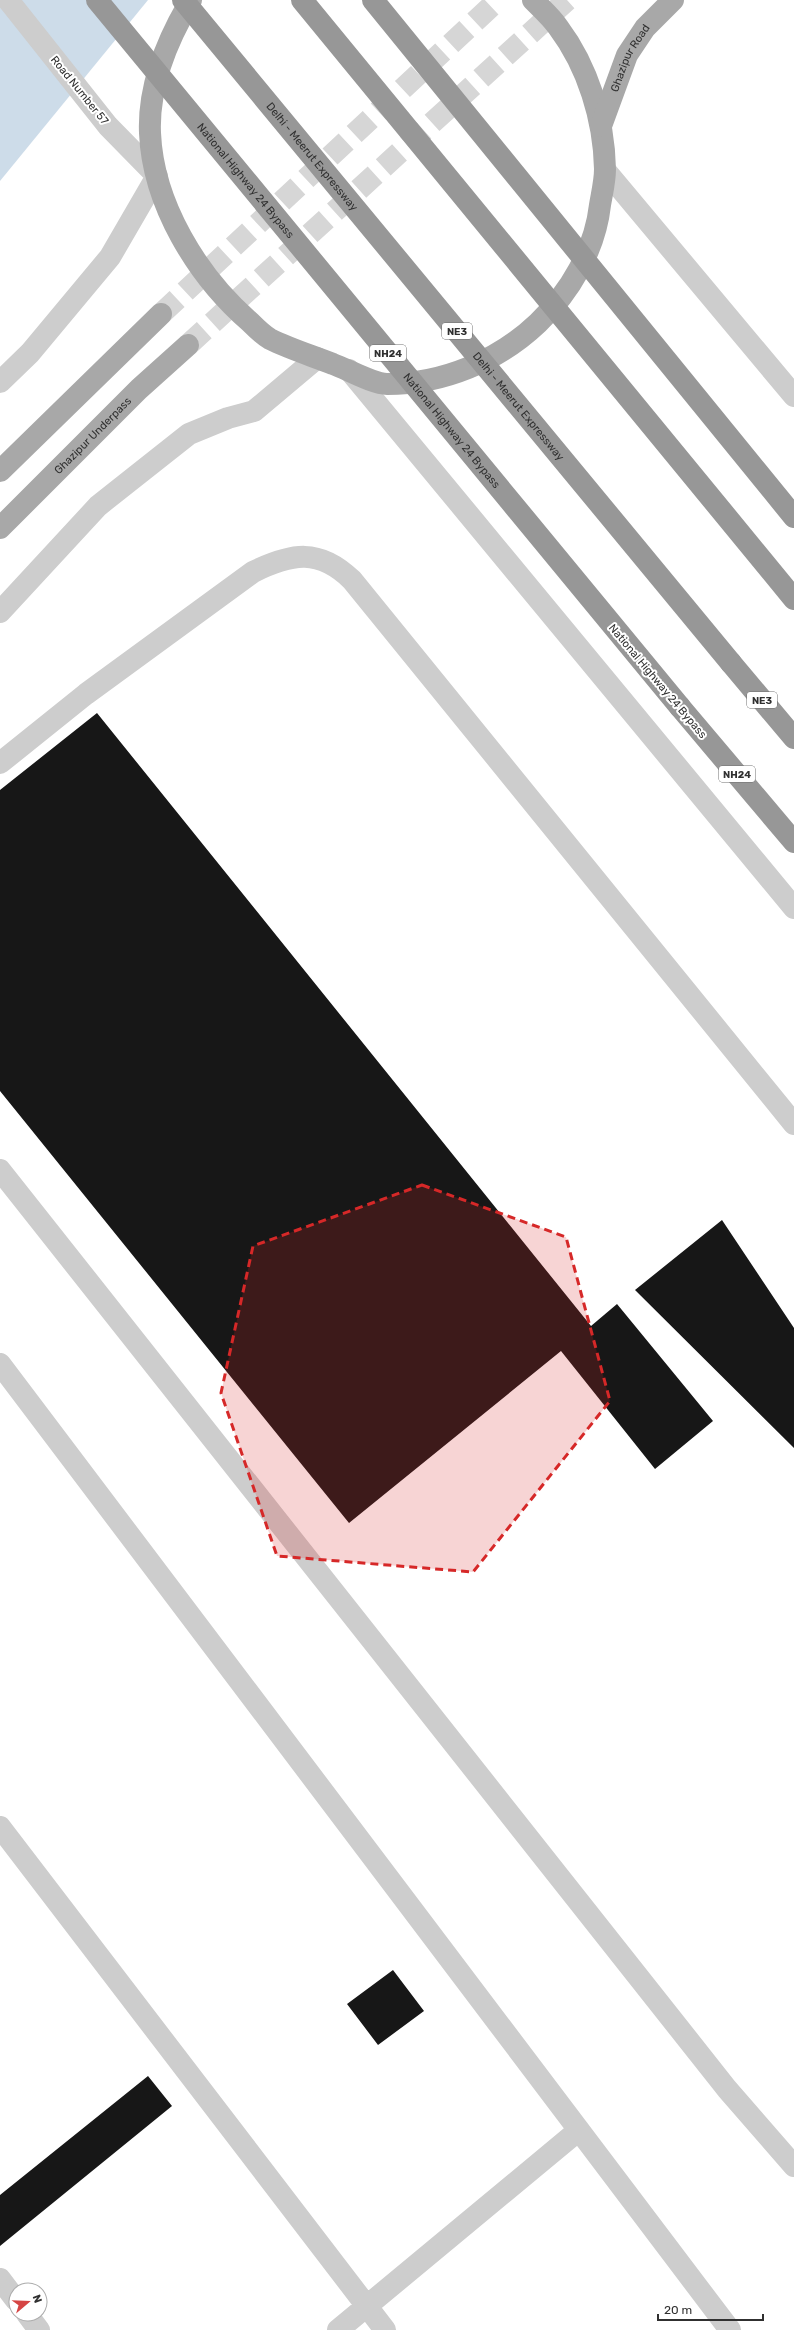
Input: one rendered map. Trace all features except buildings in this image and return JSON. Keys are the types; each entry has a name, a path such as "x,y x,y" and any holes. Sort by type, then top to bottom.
{"highway":[{"name":"National Highway 24 Bypass","path":"97,0 680,707 794,842"},
{"name":"Delhi - Meerut Expressway","path":"183,0 794,738"},
{"path":"302,0 794,599"},
{"path":"373,0 794,517"}],"main road":[{"path":"191,0 168,42 154,86 150,132 157,176 171,216 190,250 212,283 239,312 268,338 384,384 433,379 479,364 521,339 556,306 582,265 599,219 605,170 601,126 584,69 558,26 533,0"},
{"name":"Ghazipur Road","path":"601,126 627,55 646,28 673,0"},
{"path":"0,471 161,314"},
{"name":"Ghazipur Underpass","path":"0,528 139,389 188,345"}],"street":[{"name":"Road Number 57","path":"8,0 108,126 157,176"},
{"path":"605,170 794,396"},
{"path":"0,382 30,353 110,258 157,176"},
{"path":"0,612 98,506 189,434 228,418 254,411 318,358"},
{"path":"349,370 794,908"},
{"path":"0,764 86,694 253,572 274,562 296,557 318,558 338,566 352,580 794,1124"},
{"path":"0,1170 722,2083 794,2166"},
{"path":"0,1364 730,2330"},
{"path":"0,1827 384,2330"},
{"path":"338,2330 579,2130"},
{"path":"0,2279 8,2290"}],"highlighted area":[{"path":"422,1185 566,1237 610,1401 473,1572 277,1556 221,1393 253,1246"}],"water":[{"path":"0,0 148,0 0,181"}],"tunnel":[{"path":"161,314 498,0"},
{"path":"188,345 567,0"}]}
